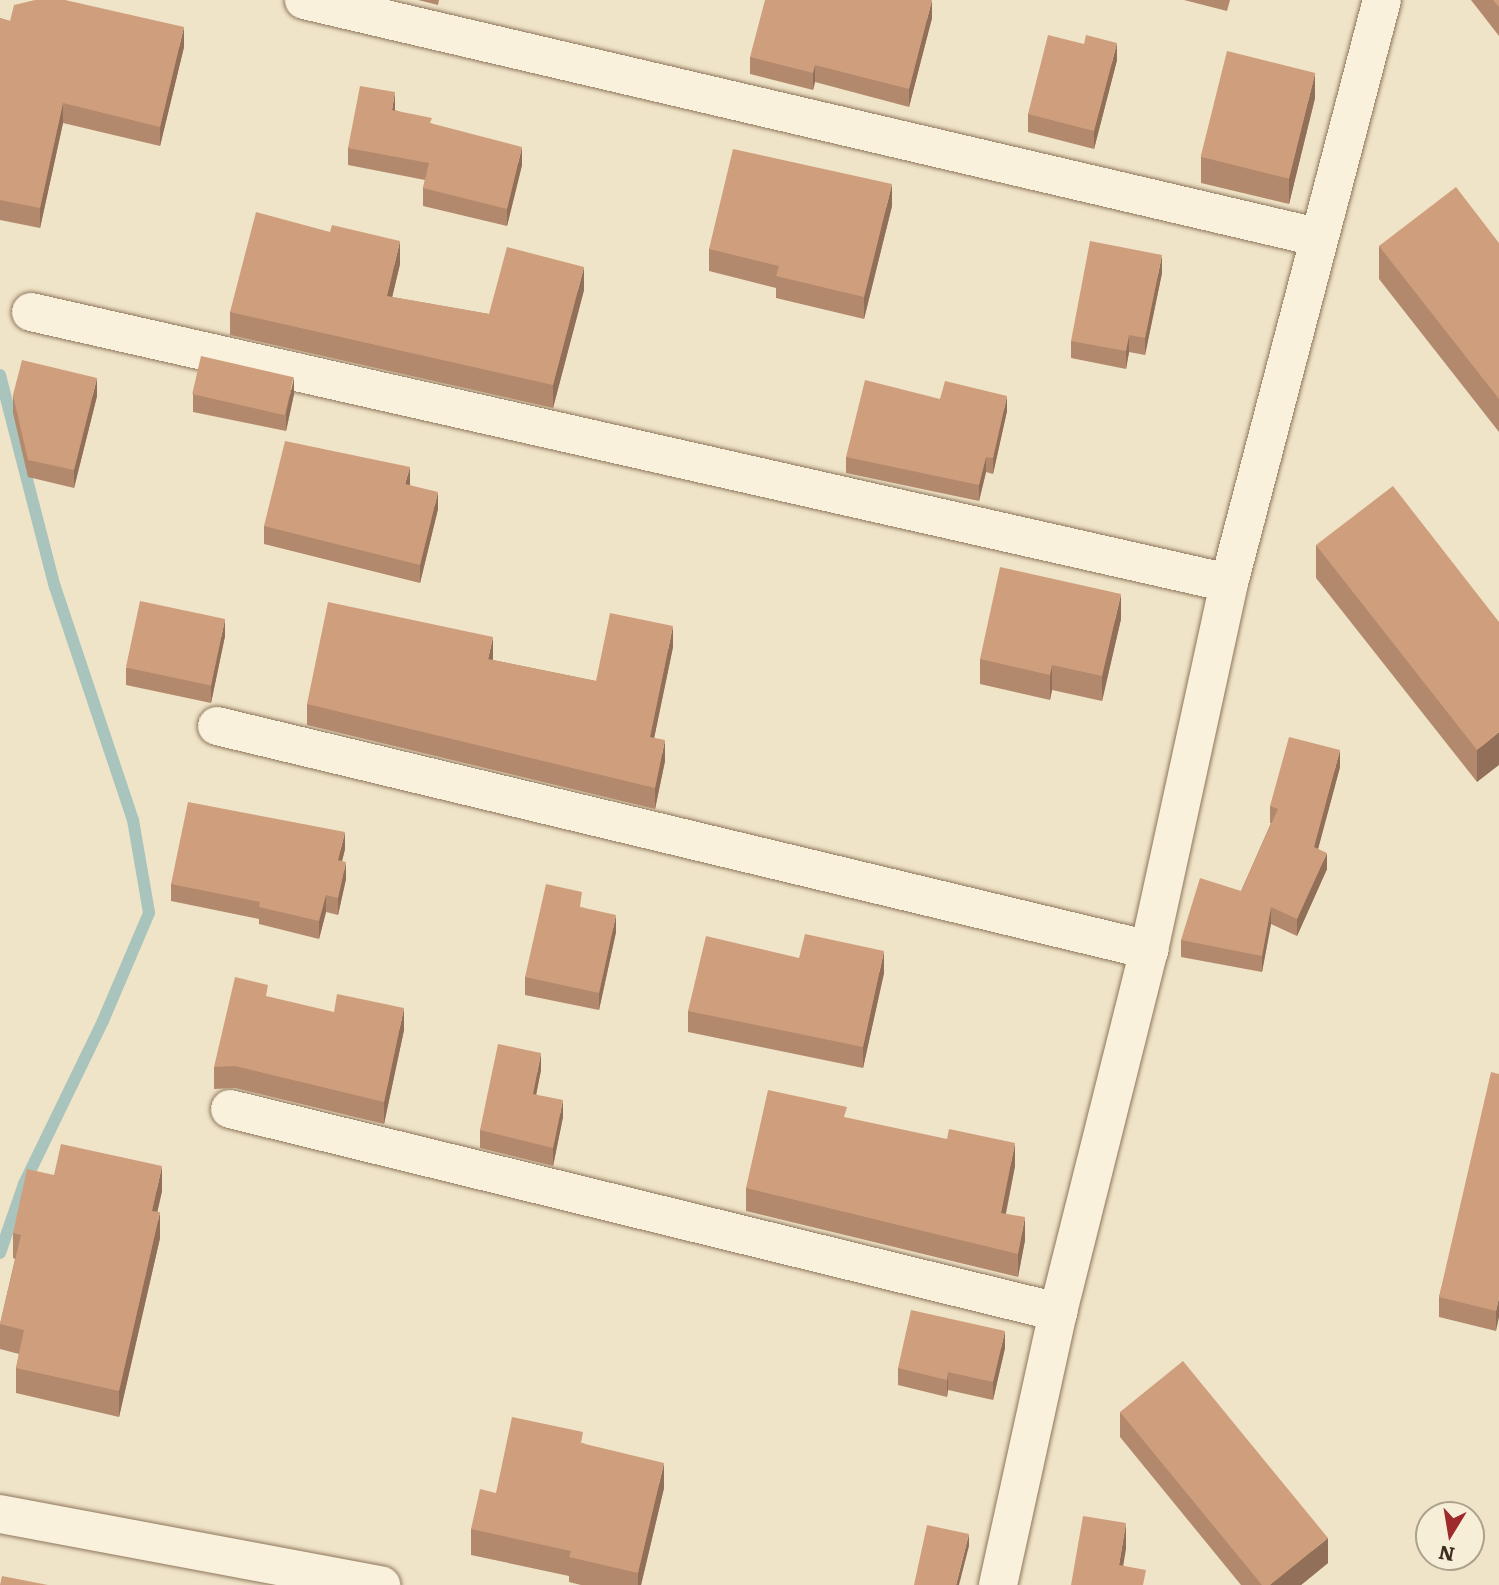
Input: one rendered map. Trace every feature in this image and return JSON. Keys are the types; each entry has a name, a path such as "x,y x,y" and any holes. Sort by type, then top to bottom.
{"street":[{"path":"304,0 1317,237"},
{"path":"998,1585 1058,1312 1149,950 1229,583 1317,237 1382,0"},
{"path":"32,312 1229,583"},
{"path":"217,726 1149,950"},
{"path":"230,1109 1058,1312"},
{"path":"0,1514 381,1585"}],"building":[{"path":"35,0 65,0 184,27 160,127 63,103 40,208 0,200 0,18 10,21 14,5"},
{"path":"765,0 932,0 909,89 815,65 813,73 750,57"},
{"path":"1048,35 1084,44 1086,35 1117,43 1094,131 1028,114"},
{"path":"1227,51 1315,73 1289,179 1201,157"},
{"path":"360,86 395,92 392,110 432,118 430,123 522,147 507,209 423,188 429,163 348,148"},
{"path":"733,149 892,184 864,297 776,276 779,266 709,249"},
{"path":"1456,187 1499,243 1499,399 1379,246"},
{"path":"256,212 330,232 332,225 400,241 387,296 489,314 507,247 584,267 553,385 230,312"},
{"path":"1090,241 1162,255 1145,338 1129,335 1126,351 1071,341"},
{"path":"201,356 294,377 285,415 192,394"},
{"path":"22,360 97,378 74,470 28,460 13,395"},
{"path":"865,380 940,399 945,381 1007,396 993,458 986,457 979,485 846,457"},
{"path":"285,441 410,467 405,484 438,492 420,565 264,526"},
{"path":"1393,486 1499,622 1499,732 1477,750 1316,545"},
{"path":"1000,567 1121,594 1102,676 1052,665 1050,675 980,659"},
{"path":"140,601 225,619 211,686 126,668"},
{"path":"328,602 493,637 488,659 596,681 610,613 673,626 650,737 665,740 655,788 307,704"},
{"path":"1289,737 1340,750 1314,847 1327,853 1297,919 1271,907 1262,956 1181,940 1200,878 1241,891 1278,809 1270,806"},
{"path":"188,802 345,832 338,860 346,862 338,898 326,895 319,921 259,907 260,902 171,884"},
{"path":"546,884 582,892 580,907 616,915 599,993 525,977"},
{"path":"805,934 884,951 863,1047 688,1011 706,936 799,958"},
{"path":"235,977 268,985 266,996 334,1012 337,994 404,1008 384,1102 235,1066 214,1067"},
{"path":"498,1044 541,1053 533,1094 563,1100 553,1148 480,1130"},
{"path":"1491,1072 1499,1074 1499,1298 1496,1311 1439,1297"},
{"path":"768,1090 847,1107 844,1117 947,1139 949,1129 1015,1143 1001,1213 1025,1217 1018,1254 746,1188"},
{"path":"61,1144 162,1166 152,1211 160,1212 119,1391 16,1368 24,1330 0,1324 21,1235 13,1233 27,1169 54,1175"},
{"path":"911,1310 1005,1331 993,1382 948,1372 947,1380 898,1368"},
{"path":"1183,1361 1328,1538 1270,1585 1262,1585 1120,1412"},
{"path":"512,1417 583,1432 581,1443 664,1463 638,1573 569,1557 571,1551 471,1529 480,1489 496,1493"},
{"path":"1083,1516 1126,1523 1119,1565 1146,1570 1143,1585 1071,1585"},
{"path":"927,1525 969,1534 956,1585 914,1585"},
{"path":"2,1576 48,1585 0,1585"}],"waterway":[{"path":"0,375 55,587 133,820 149,913 103,1021 24,1184 0,1253"}]}
